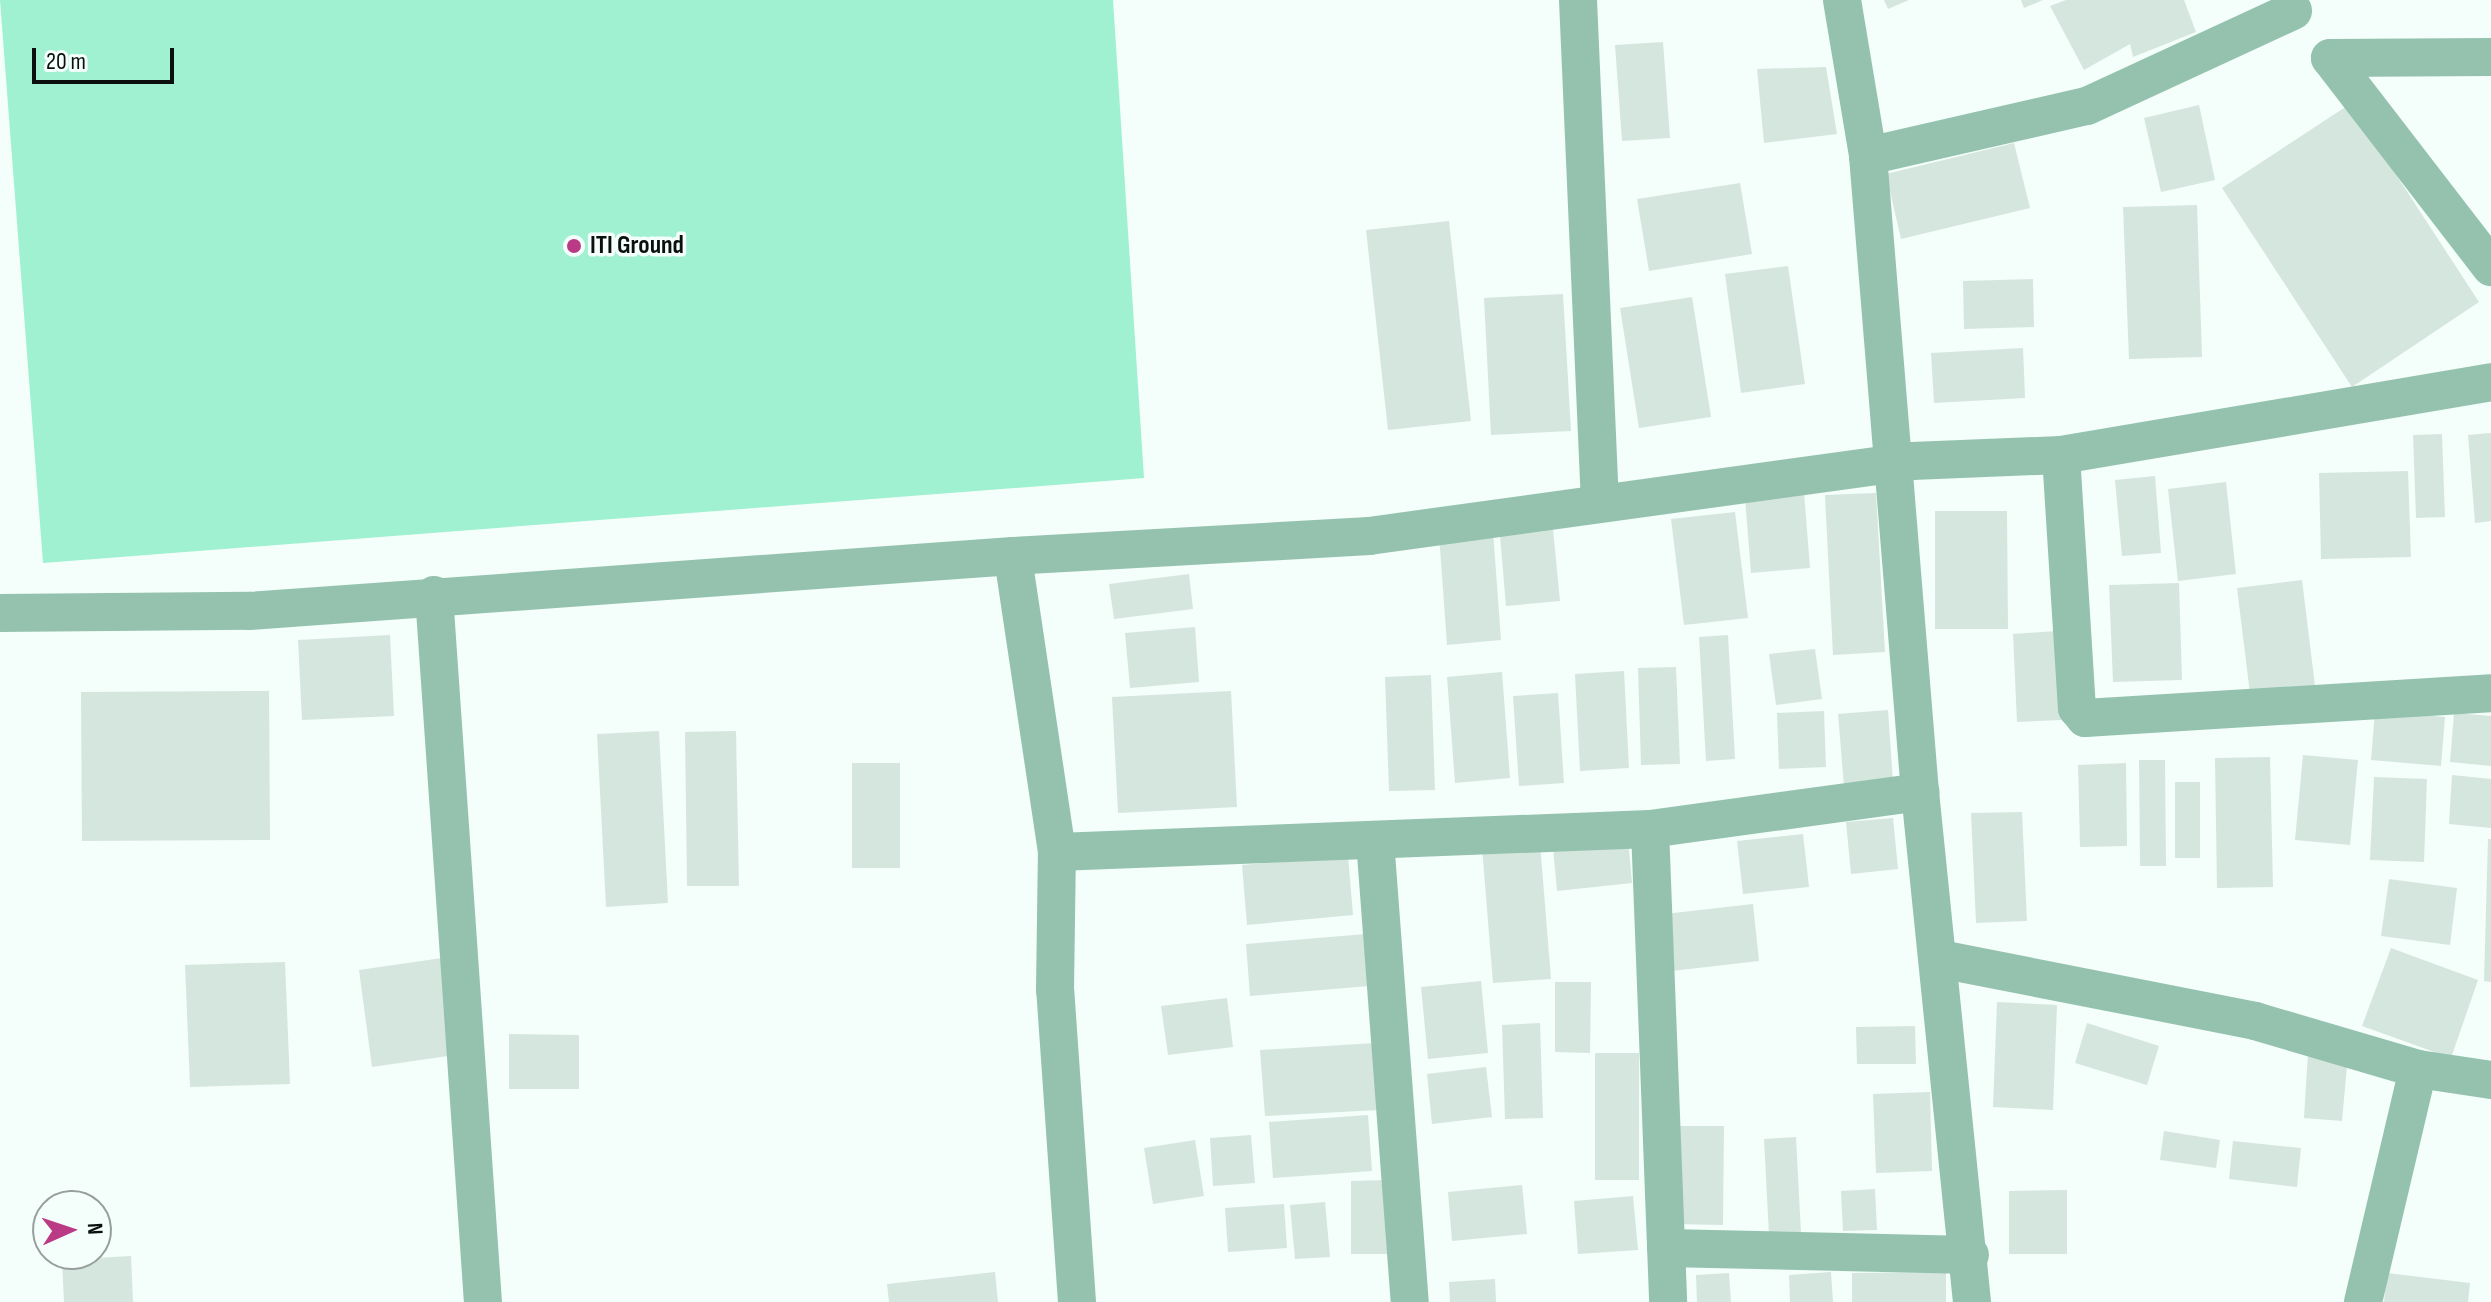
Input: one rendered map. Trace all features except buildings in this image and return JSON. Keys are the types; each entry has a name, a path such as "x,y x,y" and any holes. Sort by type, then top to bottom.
{"street":[{"path":"1578,0 1600,504"},
{"path":"1842,0 1868,156 1920,792 1940,959 1972,1302"},
{"path":"1868,156 2087,106 2289,5 2491,267"},
{"path":"2330,58 2491,57"},
{"path":"0,613 249,611 434,595 1013,556 1369,536 1894,465 2061,455 2491,382"},
{"path":"2061,455 2077,708 2085,718 2491,693"},
{"path":"1013,556 1057,852 1055,990 1077,1302"},
{"path":"434,595 483,1302"},
{"path":"1057,852 1650,829 1920,792"},
{"path":"1650,829 1668,1302"},
{"path":"1375,840 1410,1302"},
{"path":"1940,959 2255,1021 2418,1069 2491,1080"},
{"path":"2363,1302 2418,1069"},
{"path":"1666,1248 1970,1255"}],"green space":[{"name":"ITI Ground","path":"0,0 1113,0 1144,478 43,563"}],"place":[{"name":"ITI Ground","path":"574,246"}]}
